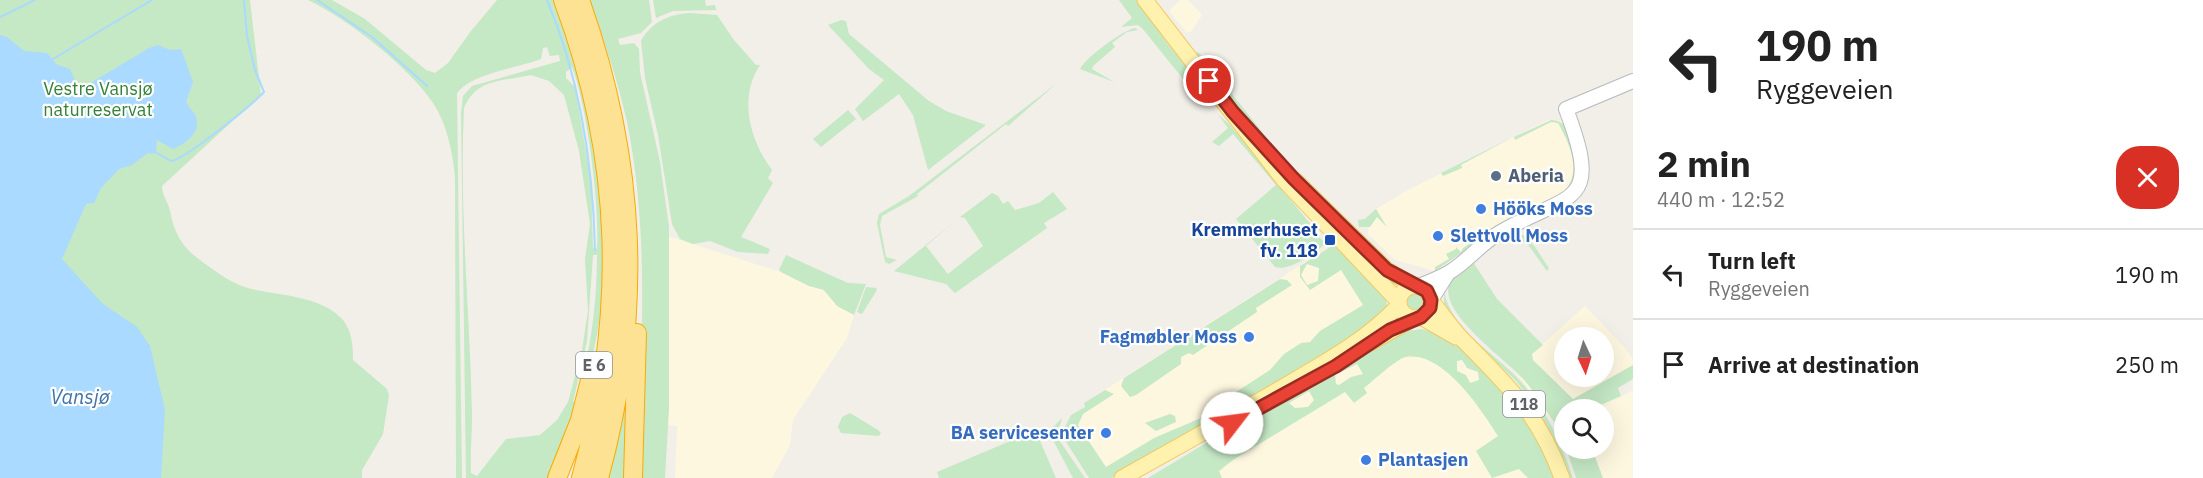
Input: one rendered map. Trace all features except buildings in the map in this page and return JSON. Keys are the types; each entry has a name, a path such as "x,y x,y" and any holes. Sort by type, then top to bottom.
{"highway":[{"name":"E 6","path":"563,0 596,107 610,196 630,286 623,363 615,411 599,478"},
{"name":"E 6","path":"580,0 602,66 615,118 624,174 621,246 609,343 600,402 582,478"},
{"name":"E 6","path":"557,478 580,420 591,384 621,246"},
{"name":"E 6","path":"621,246 636,263 633,478"}],"main road":[{"name":"118","path":"1145,0 1297,196 1399,303 1404,314 1417,317 1466,343"},
{"name":"118","path":"1233,112 1294,179 1387,270 1427,291 1431,301 1466,343 1511,388 1533,416 1554,456 1562,478"},
{"path":"1122,478 1321,364 1366,335 1399,303 1403,291 1416,286"},
{"path":"1140,478 1232,423 1336,366 1390,330 1417,317 1430,308 1431,301"}],"street":[{"path":"1416,286 1448,273 1495,235 1547,212 1572,195 1581,177 1583,158 1566,109 1633,81"},
{"path":"1431,301 1448,273"}],"shaded area":[{"path":"1180,0 1188,0 1202,15 1191,32 1186,32 1169,11"},
{"path":"1548,120 1561,121 1567,127 1578,173 1565,196 1507,223 1435,271 1395,260 1368,234 1369,221 1378,212 1376,209 1408,190"},
{"path":"667,236 781,272 809,286 823,290 838,306 854,315 847,338 793,420 790,445 772,478 675,478 677,426 668,425"},
{"path":"1326,249 1386,298 1112,478 1089,478 1061,434 1071,415 1085,407 1084,403"},
{"path":"1585,306 1605,327 1562,327"},
{"path":"1413,329 1421,329 1457,346 1497,381 1556,478 1222,478 1219,471 1285,397"},
{"path":"1554,334 1554,387 1614,387 1614,336 1633,360 1633,379 1618,388 1621,396 1614,400 1554,399 1554,422 1514,370"},
{"path":"1633,390 1633,478 1576,478 1569,459 1614,459 1614,401"}],"green space":[{"name":"Vestre Vansjø naturreservat","path":"0,0 250,0 261,95 162,186 163,192 174,228 181,241 214,270 230,281 248,288 311,301 334,312 343,320 351,339 353,360 387,389 389,395 383,434 362,470 362,478 0,478"},
{"path":"308,0 332,0 365,19 426,70 435,73 448,63 497,0 554,0 568,39 590,124 602,211 604,255 602,298 592,358 576,410 550,478 466,478 461,114 463,96 472,86 560,61 559,55 550,56 547,47 543,48 541,59 484,76 464,86 457,93 462,478 456,478 455,178 448,139 438,111 409,74 359,31","holes":["572,67 583,105 591,156 597,249 593,248 591,182 577,98 574,86 566,78 566,72","531,75 549,81 564,95 579,151 590,224 585,259 588,311 582,350 568,402 557,420 540,435 506,439 477,476 471,473 471,376 463,184 464,108 476,91 483,86","593,255 597,255 592,330 576,403 573,402 587,341"]},
{"path":"589,0 649,0 652,22 641,33 618,39 620,45 634,43 639,49 640,72 660,162 669,227 669,409 665,478 638,478 642,344 642,255 639,210 627,122 610,61"},
{"path":"653,0 705,0 706,6 715,5 716,10 673,11 656,18"},
{"path":"1119,0 1137,0 1167,43 1229,119 1210,101 1192,90 1142,28 1138,25 1121,27 1132,18"},
{"path":"690,13 717,15 734,40 756,65 760,65 753,78 748,105 753,133 764,159 772,170 768,178 773,183 741,237 770,249 768,254 738,252 710,241 693,244 680,239 672,224 658,135 645,78 641,41 650,29 662,20"},
{"path":"841,20 846,21 849,34 929,101 946,111 986,125 928,170 913,115 899,94 863,121 855,109 884,80 869,69 828,25"},
{"path":"1135,28 1138,30 1127,32 1112,43 1115,47 1093,66 1092,69 1114,82 1080,69 1105,45 1129,30"},
{"path":"1196,52 1264,134 1239,110 1198,58"},
{"path":"1056,84 1008,126 1006,124 917,194 918,196 882,216 880,225 886,257 897,260 889,264 885,262 877,223 879,214 909,196"},
{"path":"848,110 856,119 821,147 813,139"},
{"path":"1218,114 1230,125 1316,231 1314,234 1327,243 1295,264 1288,267 1275,267 1236,219 1276,185 1233,134 1219,146 1212,142 1228,128"},
{"path":"1551,120 1560,122 1572,134 1578,153 1575,181 1571,189 1553,204 1551,199 1556,199 1565,191 1571,182 1573,172 1568,142 1558,123 1551,122 1515,140 1514,137"},
{"path":"1511,138 1461,165 1462,168 1443,176 1441,173"},
{"path":"1053,192 1067,209 1044,223 1047,228 955,293 946,284 894,271 953,223 926,246 948,274 983,246 965,218 960,217 992,193 998,196 1003,204 1008,201 1015,210 1039,203"},
{"path":"1535,206 1536,208 1485,237 1435,271 1435,267 1449,259 1446,254 1456,247 1461,252 1463,248 1498,225"},
{"path":"1376,209 1387,227 1377,217 1370,227 1359,227 1358,220 1365,219"},
{"path":"1512,232 1518,233 1529,240 1549,268 1547,271 1529,246 1517,236 1500,241 1473,262 1497,299 1543,345 1532,354 1533,360 1554,380 1554,387 1561,387 1573,399 1554,399 1554,422 1525,381 1476,336 1454,309 1449,296 1449,284 1459,269"},
{"path":"1335,244 1386,298 1387,306 1374,324 1185,439 1112,478 1089,478 1061,434 1071,415 1085,407 1084,403 1105,390 1114,394 1083,414 1078,425 1106,467 1154,438 1201,418 1219,403 1270,370 1284,354 1301,343 1310,342 1320,331 1363,305 1341,270 1310,290 1300,277 1300,266","holes":["1307,264 1319,268 1318,281 1307,285 1301,275"]},
{"path":"786,255 848,283 866,284 854,315 837,306 824,290 809,286 781,272 779,270"},
{"path":"1280,279 1287,280 1292,285 1256,308 1257,312 1193,355 1189,353 1181,357 1181,364 1136,395 1130,397 1121,386 1124,378"},
{"path":"866,287 877,290 862,314 857,312"},
{"path":"1444,290 1448,305 1465,330 1513,373 1532,394 1554,431 1554,440 1538,409 1515,380 1457,325 1444,305"},
{"path":"1412,294 1418,294 1423,302 1421,308 1412,310 1407,305 1407,299"},
{"path":"1421,329 1434,333 1462,349 1489,372 1526,416 1556,478 1528,478 1519,469 1492,478 1476,451 1498,436 1482,411 1447,372 1434,363 1420,358 1406,357 1364,388 1367,393 1354,403 1345,392 1233,460 1219,471 1222,478 1148,478 1271,404 1353,362 1404,331","holes":["1462,360 1467,368 1478,372 1479,380 1470,383 1466,375 1457,371 1457,361","1357,364 1363,374 1351,377 1339,385 1336,384 1335,375","1309,391 1314,400 1308,407 1295,408 1289,403"]},
{"path":"1633,365 1633,379 1618,388 1621,396 1614,399 1573,399 1594,387 1614,387 1614,376"},
{"path":"629,381 630,478 608,478"},
{"path":"850,413 878,430 881,433 879,436 841,433 838,427 842,417"},
{"path":"1170,414 1175,416 1176,422 1156,431 1145,423"},
{"path":"1062,418 1057,437 1085,478 1073,478 1053,440 1052,428"},
{"path":"1027,434 1038,436 1056,478 939,478 937,472"},
{"path":"1561,459 1566,459 1573,478 1568,478"},
{"path":"1569,459 1596,459 1603,478 1576,478"}],"water":[{"name":"Vansjø","path":"0,35 7,37 24,51 47,53 56,64 70,69 79,90 149,48 158,45 170,50 181,49 193,82 186,102 196,117 194,133 187,141 173,149 157,140 156,154 148,153 132,165 119,169 101,188 94,203 86,204 62,259 102,303 137,327 150,346 165,410 161,478 0,478"}],"waterway":[{"path":"0,17 35,0"},
{"path":"53,59 152,0"},
{"path":"157,153 171,161 189,152 264,92 255,70 247,36 244,0"},
{"path":"317,0 372,37 427,86"},
{"path":"547,0 568,60 583,122 588,154 595,250"}],"place":[{"name":"Aberia","path":"1496,176"},
{"name":"Hööks Moss","path":"1481,209"},
{"name":"Slettvoll Moss","path":"1438,236"},
{"name":"Kremmerhuset fv. 118","path":"1330,240"},
{"name":"Fagmøbler Moss","path":"1249,337"},
{"name":"BA servicesenter","path":"1106,433"},
{"name":"Plantasjen","path":"1366,460"}],"route":[{"path":"1209,81 1233,112 1294,179 1387,270 1427,291 1431,300 1426,314 1390,330 1336,366 1232,423"}]}
